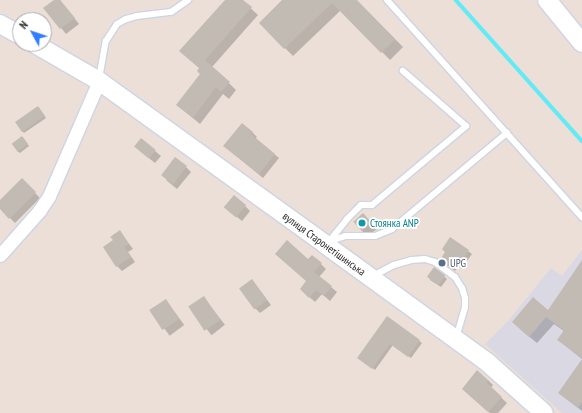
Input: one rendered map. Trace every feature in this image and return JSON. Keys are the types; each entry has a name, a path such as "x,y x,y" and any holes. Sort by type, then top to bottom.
{"main road":[{"path":"548,0 582,43"},
{"path":"0,24 12,31"},
{"name":"вулиця Старонетішинська","path":"49,52 99,81 371,277 487,362 544,413"}],"street":[{"path":"0,255 39,211 49,196 99,81"}],"lane":[{"path":"99,81 105,45 111,32 117,24 132,18 172,12 188,0"},
{"path":"387,0 582,218"},
{"path":"326,245 347,219 361,205 372,205 466,126 403,71"},
{"path":"326,245 338,238 375,236 392,229 507,133"},
{"path":"371,277 411,260 425,259 435,262 455,277 462,288 465,298 465,307 456,339"}],"shaded area":[{"path":"582,250 582,413 562,413 485,344 509,320 551,268 562,276"}],"building":[{"path":"54,0 60,0 75,18 60,29 52,19 52,12 46,12 43,8"},
{"path":"225,0 243,0 252,7 205,60 230,82 221,92 216,87 193,118 176,105 200,74 197,71 199,68 179,51"},
{"path":"282,0 357,0 395,39 381,53 332,3 284,49 259,23"},
{"path":"38,106 45,116 22,132 15,122"},
{"path":"242,123 253,132 251,134 275,154 259,174 223,146"},
{"path":"22,136 28,144 18,152 12,144"},
{"path":"141,138 156,150 149,159 134,147"},
{"path":"175,157 187,166 173,184 161,175"},
{"path":"22,178 36,192 9,219 0,209 0,200"},
{"path":"234,195 246,205 236,218 224,207"},
{"name":"Стоянка ANP","path":"363,213 372,223 362,231 353,222"},
{"path":"120,230 129,244 124,247 131,257 116,267 103,247 113,240 110,237"},
{"path":"450,237 469,250 460,262 457,260 451,268 440,260 445,252 442,249"},
{"path":"287,240 308,259 312,255 322,263 314,272 332,286 324,296 316,290 309,298 300,289 306,281 275,254"},
{"path":"582,260 582,358 557,340 564,330 546,317 529,337 512,322 533,297 548,310"},
{"path":"434,267 445,275 438,285 427,277"},
{"path":"252,279 267,300 254,309 239,288"},
{"path":"204,296 220,320 204,331 188,307"},
{"path":"166,299 179,319 162,330 149,310"},
{"path":"387,316 420,340 408,357 390,344 372,369 357,358"},
{"path":"582,359 582,402 578,408 558,393"},
{"path":"477,370 488,380 486,382 502,397 488,412 462,389"}],"waterway":[{"path":"456,0 582,141"}],"place":[{"name":"Стоянка ANP","path":"362,223"},
{"name":"UPG","path":"442,263"}]}
